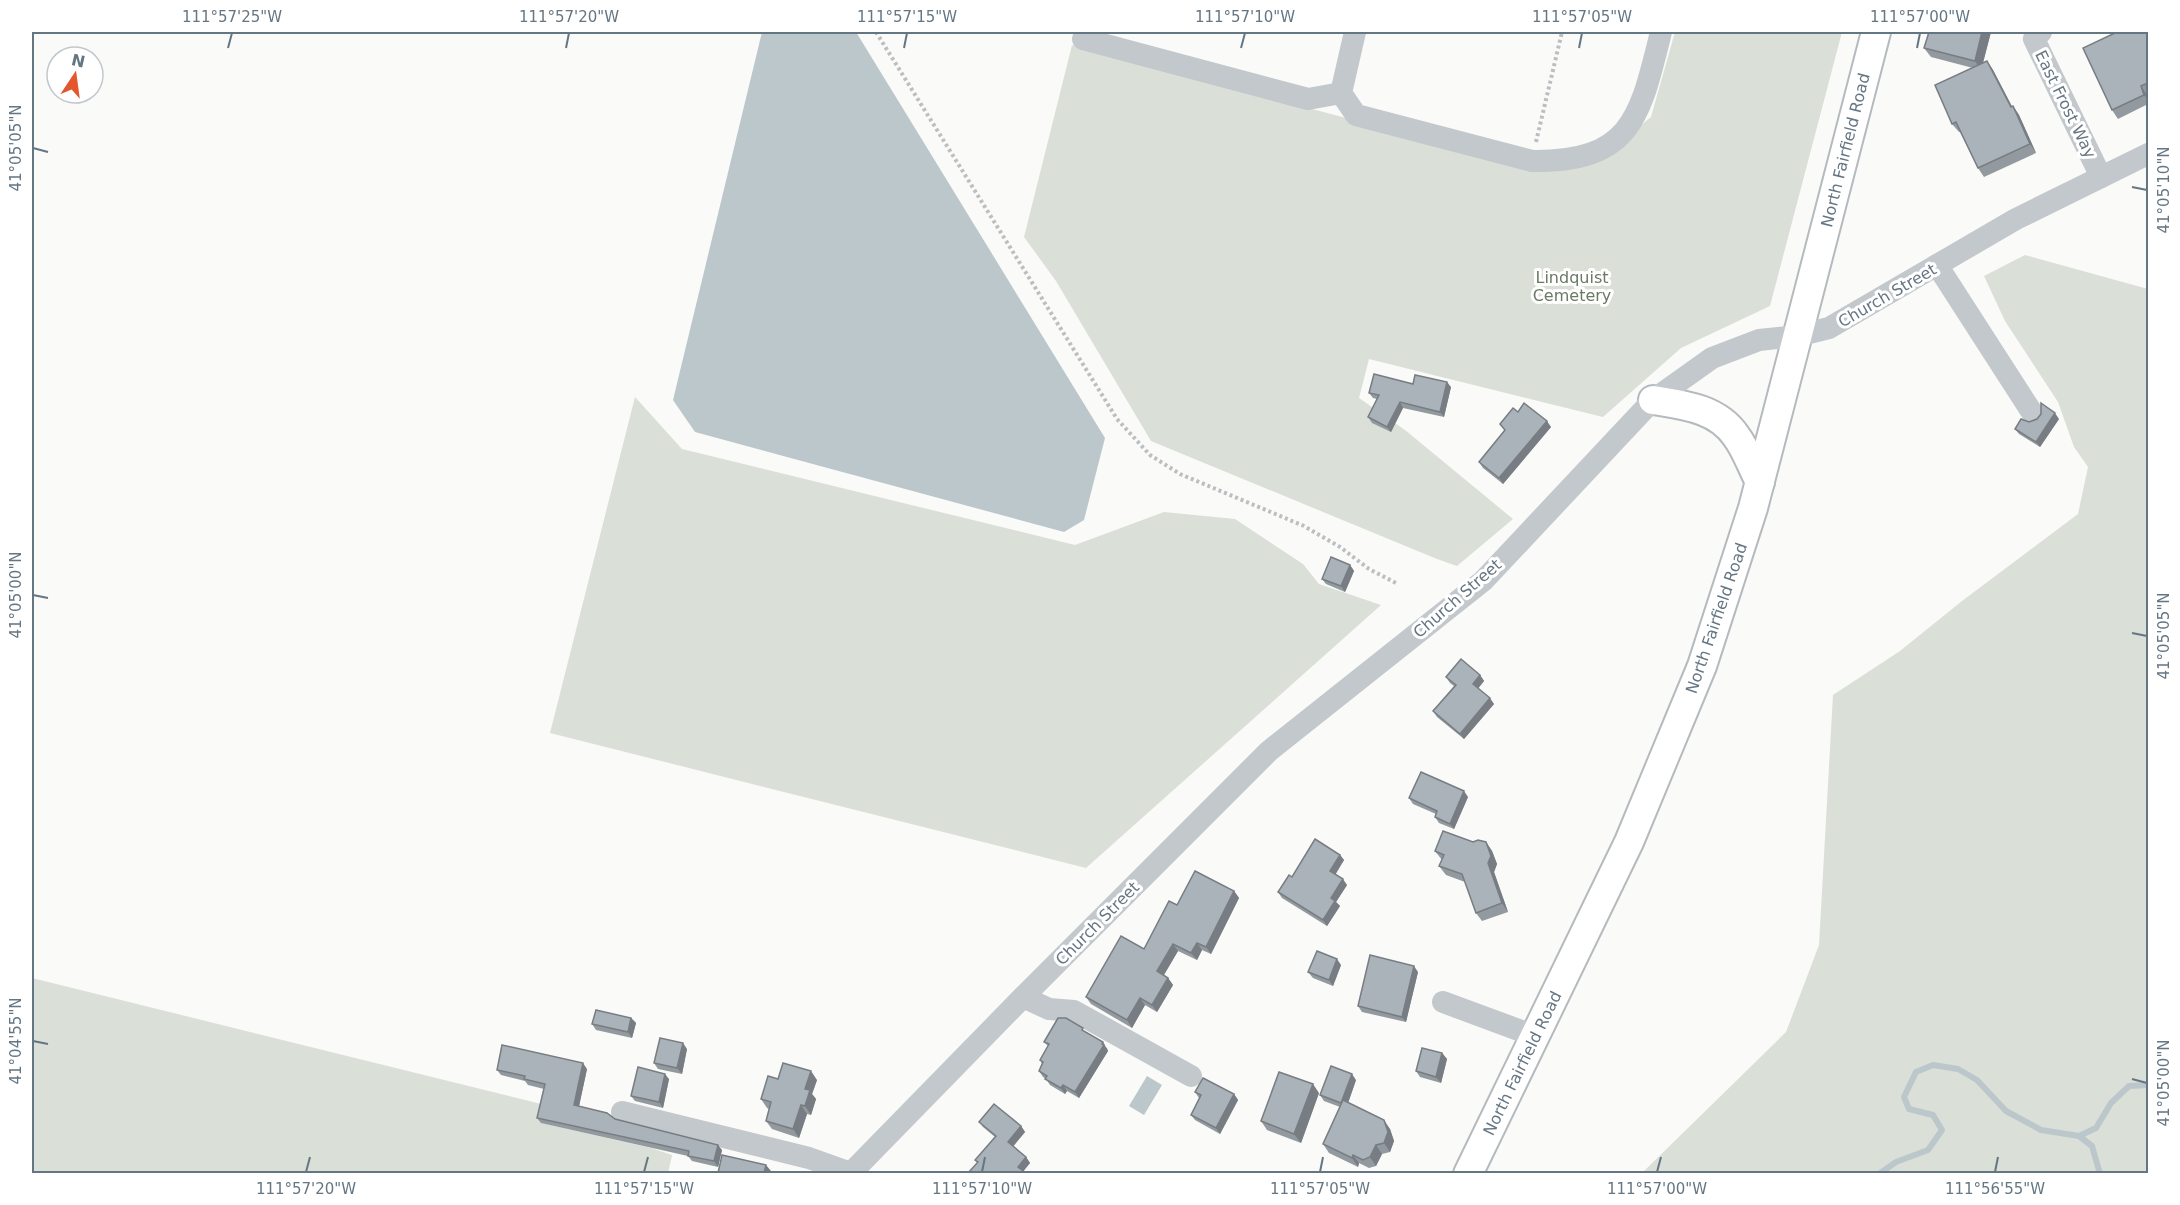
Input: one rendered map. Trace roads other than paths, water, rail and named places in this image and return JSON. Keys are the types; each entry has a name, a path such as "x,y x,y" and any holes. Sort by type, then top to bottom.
{"main road":[{"name":"North Fairfield Road","path":"1468,1173 1629,842 1702,666 1760,482 1875,32"},
{"path":"1653,400 1689,406 1708,412 1723,423 1736,435 1760,482"}],"street":[{"path":"1355,32 1341,93 1356,115 1532,161 1562,161 1586,156 1607,147 1630,125 1645,97 1661,32"},
{"name":"East Frost Way","path":"2041,32 2034,39 2101,177"},
{"path":"1083,39 1308,99 1341,93"},
{"name":"Church Street","path":"851,1173 1269,751 1483,581 1653,400 1712,358 1759,340 1797,336 1829,328 2016,219 2148,154"},
{"path":"1937,265 2033,414"},
{"path":"1023,997 1049,1009 1074,1011 1191,1076"},
{"path":"1443,1002 1535,1036"},
{"path":"622,1112 809,1158 851,1173"}],"waterway":[{"path":"1879,1174 1896,1162 1928,1150 1942,1130 1933,1115 1909,1109 1904,1097 1916,1072 1933,1065 1958,1069 1977,1080 2006,1111 2041,1130 2079,1136 2092,1146 2100,1174"},
{"path":"2079,1136 2096,1128 2111,1103 2129,1086 2148,1085"}],"park label":[{"name":"Lindquist Cemetery","path":"1572,286"}]}
